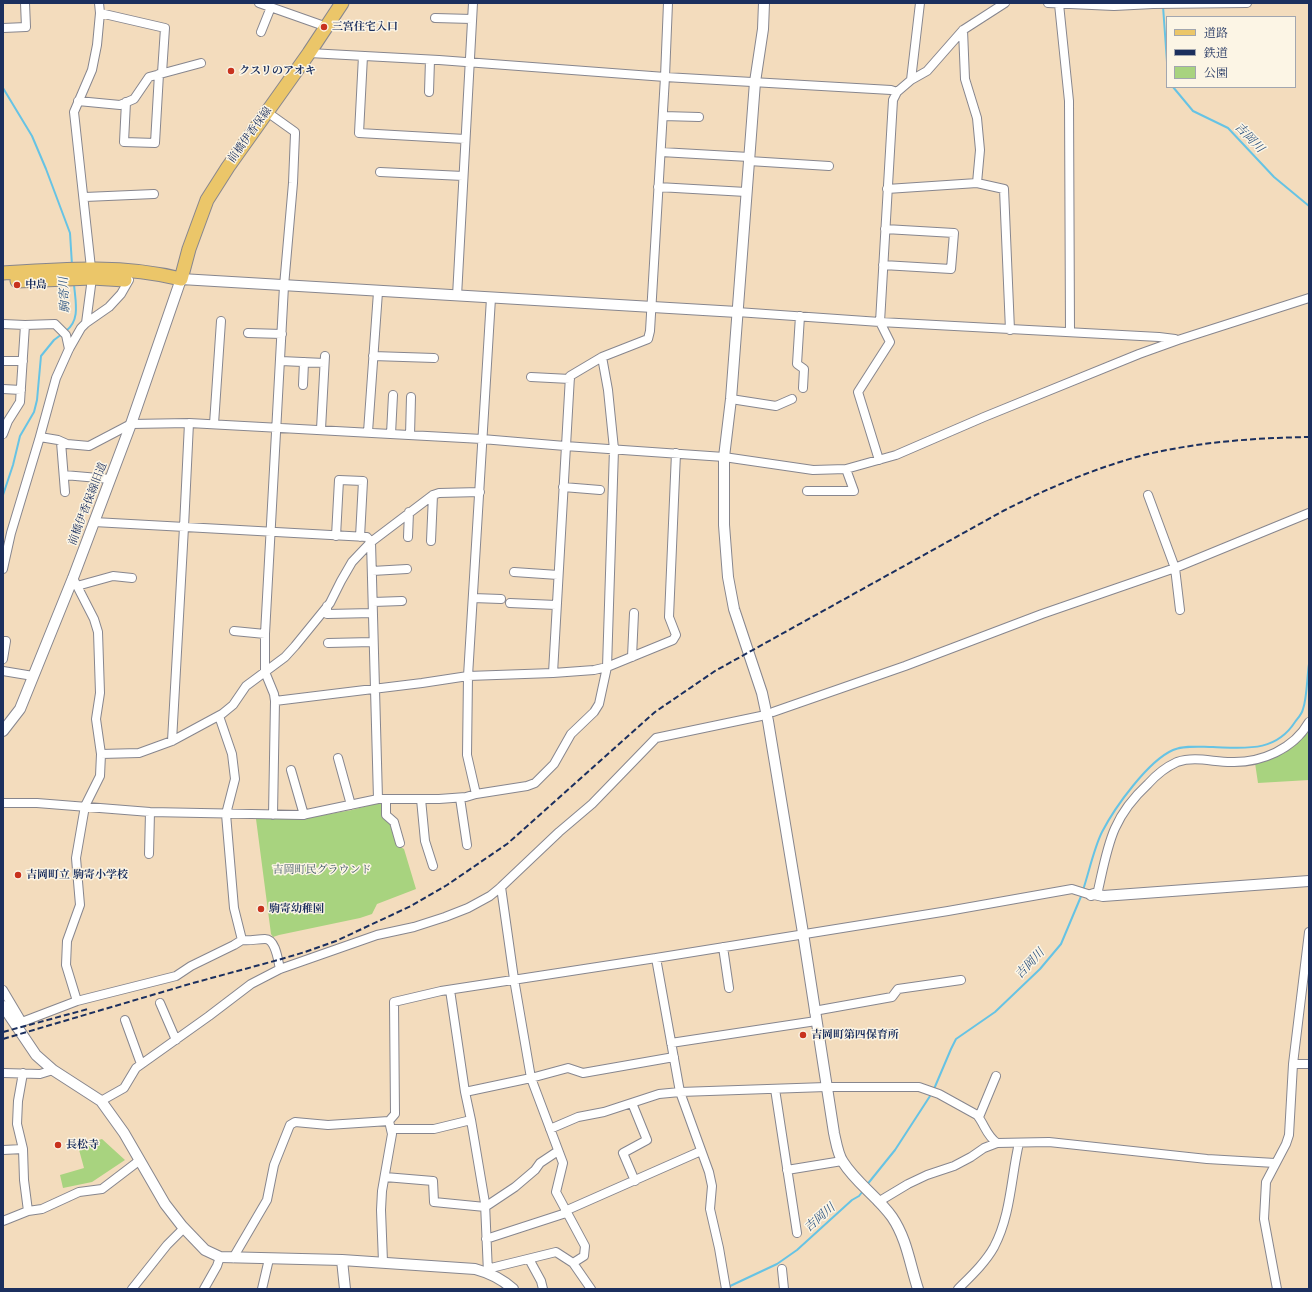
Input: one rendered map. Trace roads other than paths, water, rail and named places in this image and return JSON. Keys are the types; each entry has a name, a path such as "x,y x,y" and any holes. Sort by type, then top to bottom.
{"main road":[{"name":"前橋伊香保線","path":"180,279 207,200 228,167 309,53 342,3"},
{"path":"3,272 72,274"},
{"path":"92,273 129,280 158,281 180,279"},
{"path":"3,281 92,273 158,273 180,279"}],"street":[{"path":"3,28 26,26 25,3"},
{"path":"86,323 92,273 85,197 74,112 92,70 98,46 100,13 99,3"},
{"path":"259,3 327,27"},
{"path":"457,296 473,3"},
{"path":"553,673 570,376 602,356 648,339 650,331 668,3"},
{"path":"764,3 763,29 755,82 731,399 724,457 724,525 728,577 734,609 762,693 803,933 834,1133 842,1161 859,1182 892,1217 907,1246 918,1289"},
{"path":"911,80 920,3"},
{"path":"879,460 858,392 890,342 880,322 893,100 897,92 911,80 927,71 963,30 1005,3"},
{"path":"1048,3 1114,6 1247,3"},
{"path":"1059,4 1069,102 1070,332"},
{"path":"261,32 271,7"},
{"path":"100,13 165,28 155,144 124,142 126,102"},
{"path":"435,18 472,19"},
{"path":"963,30 965,79 977,118 980,150 977,183"},
{"path":"309,53 665,77 883,89 897,92"},
{"path":"363,56 359,133 465,139"},
{"path":"429,92 430,60"},
{"path":"78,101 120,105 134,99 149,77 201,63"},
{"path":"267,112 295,132 293,183 284,286 278,427 265,634 265,672 274,694 275,701 273,815"},
{"path":"663,116 699,117"},
{"path":"661,152 829,166"},
{"path":"380,172 463,176"},
{"path":"887,189 977,183 1004,189 1010,330"},
{"path":"658,187 746,192"},
{"path":"85,197 154,194"},
{"path":"883,265 951,269 954,233 885,229"},
{"path":"180,279 378,292 737,312 1010,330 1159,337 1178,340"},
{"name":"前橋伊香保線旧道","path":"3,731 20,710 33,676 75,582 94,522 131,424 180,279"},
{"path":"3,569 11,533 56,378 81,328 110,307 121,294 129,280"},
{"path":"368,432 378,292"},
{"path":"476,794 467,755 468,676 491,298"},
{"path":"40,437 67,444 89,446 131,424 189,423 321,429 482,439 724,457 813,470 846,469 896,454 1139,354 1309,298"},
{"path":"800,316 797,364 804,369 803,388"},
{"path":"214,424 221,321"},
{"path":"3,324 55,324 66,335 70,349"},
{"path":"3,434 6,421 20,402 25,325"},
{"path":"248,332 282,334"},
{"path":"373,356 434,358"},
{"path":"3,803 37,803 150,812 304,815 382,799 460,798 527,786 535,783 554,764 571,734 594,712 599,704 607,667 614,449 608,390 602,356"},
{"path":"281,362 304,362 324,359 321,429"},
{"path":"3,361 23,361"},
{"path":"303,385 304,362"},
{"path":"531,377 570,379"},
{"path":"3,389 21,390"},
{"path":"391,434 393,396"},
{"path":"410,435 412,397"},
{"path":"731,399 776,406 792,399"},
{"path":"172,741 189,423"},
{"path":"61,442 65,492"},
{"path":"275,701 468,676 594,670 607,667 673,640 676,634 669,618 676,453"},
{"path":"807,491 854,490 846,469"},
{"path":"64,476 110,479"},
{"path":"336,536 339,480 363,481 360,537"},
{"path":"563,487 600,490"},
{"path":"101,754 139,753 172,741 218,716 233,706 246,686 285,657 327,606 352,562 371,542 433,495 438,493 480,492"},
{"path":"431,541 433,495"},
{"path":"1148,495 1174,568 1180,610"},
{"path":"408,537 409,512"},
{"path":"773,712 905,666 1042,614 1174,568 1309,513"},
{"path":"94,522 367,537 371,542 374,689 382,799 386,815 394,822 400,842"},
{"path":"372,571 407,569"},
{"path":"514,572 558,575"},
{"path":"77,1001 66,965 67,941 80,905 76,858 85,806 100,776 101,754 96,719 100,693 98,632 94,619 75,582 113,576 132,578"},
{"path":"473,598 500,599"},
{"path":"372,602 402,601"},
{"path":"510,602 556,605"},
{"path":"327,606 327,614 373,613"},
{"path":"632,657 634,613"},
{"path":"234,631 265,634"},
{"path":"3,641 6,641 3,659"},
{"path":"328,643 373,642"},
{"path":"3,671 33,676"},
{"path":"218,716 232,754 235,779 226,814 234,908 242,940"},
{"path":"101,1101 124,1088 136,1068 141,1064 251,984 280,970 377,935 414,927 445,917 468,908 490,896 559,832 592,804 656,738 761,716"},
{"path":"1094,895 1109,842 1121,815 1138,792 1156,775 1170,765 1189,760 1197,759 1246,762 1268,756 1284,749 1306,728 1309,722"},
{"path":"338,758 351,805"},
{"path":"292,770 304,815"},
{"path":"460,798 467,845"},
{"path":"421,799 425,841 433,866"},
{"path":"149,854 150,812"},
{"path":"383,1262 381,1210 392,1134 390,1125 395,1114 394,1002 450,990 514,979 656,958 1072,889 1103,896 1309,881"},
{"path":"501,887 514,979 531,1078 563,1163 556,1192 585,1246 584,1256 573,1263"},
{"path":"1277,1289 1264,1219 1266,1182 1286,1144 1289,1134 1293,1064 1309,932"},
{"path":"5,1003 22,1022 77,1001 176,976 191,966 242,940 270,940 274,948 280,970"},
{"path":"723,947 729,988"},
{"path":"656,958 680,1092 709,1172 712,1186 710,1209 726,1289"},
{"path":"671,1043 815,1016 892,997 898,989 961,980"},
{"path":"3,990 5,1003 36,1055 52,1070 101,1101 124,1132 165,1204 184,1228 205,1250 220,1257 233,1258 342,1260 475,1269 488,1273 503,1281 513,1289"},
{"path":"450,990 465,1092 485,1207 488,1273"},
{"path":"160,1003 176,1040"},
{"path":"126,1020 141,1064"},
{"path":"465,1092 531,1078 568,1068 583,1073 674,1057"},
{"path":"1293,1064 1309,1064"},
{"path":"3,1073 40,1074 52,1070"},
{"path":"23,1073 18,1101 17,1124 23,1149 24,1180 28,1210"},
{"path":"979,1117 996,1076"},
{"path":"550,1129 578,1117 604,1112 660,1094 775,1089 919,1087 939,1094 971,1111 979,1117 987,1134 996,1143"},
{"path":"775,1089 797,1233"},
{"path":"632,1103 647,1140 622,1153 635,1181"},
{"path":"233,1258 266,1200 274,1166 290,1125 295,1122 328,1125 390,1125 434,1129 471,1120"},
{"path":"875,1199 927,1175 954,1166 984,1148 996,1143 1019,1143 1033,1141 1049,1142 1207,1159 1275,1163"},
{"path":"958,1289 987,1257 999,1234 1008,1204 1019,1143"},
{"path":"3,1150 23,1149"},
{"path":"385,1177 433,1181 434,1202 485,1207 515,1186 535,1170 540,1163 558,1151"},
{"path":"486,1239 566,1212 701,1152"},
{"path":"3,1221 28,1210 42,1209 79,1192 102,1189 140,1160"},
{"path":"787,1170 842,1161"},
{"path":"132,1289 184,1228"},
{"path":"488,1273 491,1268 556,1252 573,1263 591,1289"},
{"path":"204,1289 218,1266 220,1257"},
{"path":"262,1289 269,1258"},
{"path":"529,1259 541,1281 543,1289"},
{"path":"342,1260 345,1289"},
{"path":"782,1269 784,1289"}],"waterway":[{"name":"吉岡川","path":"1163,6 1166,48"},
{"name":"駒寄川","path":"3,88 32,136 46,169 70,233 72,265"},
{"name":"吉岡川","path":"1174,88 1193,111 1228,128 1274,177 1309,206"},
{"name":"駒寄川","path":"66,331 71,326 75,316 76,303 74,284"},
{"name":"駒寄川","path":"3,495 13,465 20,436 34,412 37,400 41,356 54,340 62,334"},
{"name":"吉岡川","path":"1083,890 1102,832 1115,810 1143,774 1163,756 1182,747 1247,748 1268,744 1278,739 1287,732 1300,716 1305,699 1309,664"},
{"name":"吉岡川","path":"934,1089 956,1039 995,1012 1040,969 1061,944 1082,894"},
{"name":"吉岡川","path":"866,1186 895,1150 932,1093"},
{"name":"吉岡川","path":"728,1287 777,1264 797,1250 863,1191"}],"railway":[{"path":"3,1039 193,983 305,952 336,941 411,906 447,885 507,844 655,712 715,671 1003,511 1037,494 1072,479 1144,455 1205,444 1267,438 1309,437"},
{"path":"3,1032 88,1009"}],"place":[{"name":"三宮住宅入口","path":"324,27"},
{"name":"クスリのアオキ","path":"231,71"},
{"name":"中島","path":"17,285"},
{"name":"吉岡町立 駒寄小学校","path":"18,875"},
{"name":"駒寄幼稚園","path":"261,909"},
{"name":"吉岡町第四保育所","path":"803,1035"},
{"name":"長松寺","path":"58,1145"}],"park label":[{"name":"吉岡町民グラウンド","path":"322,870"}]}
